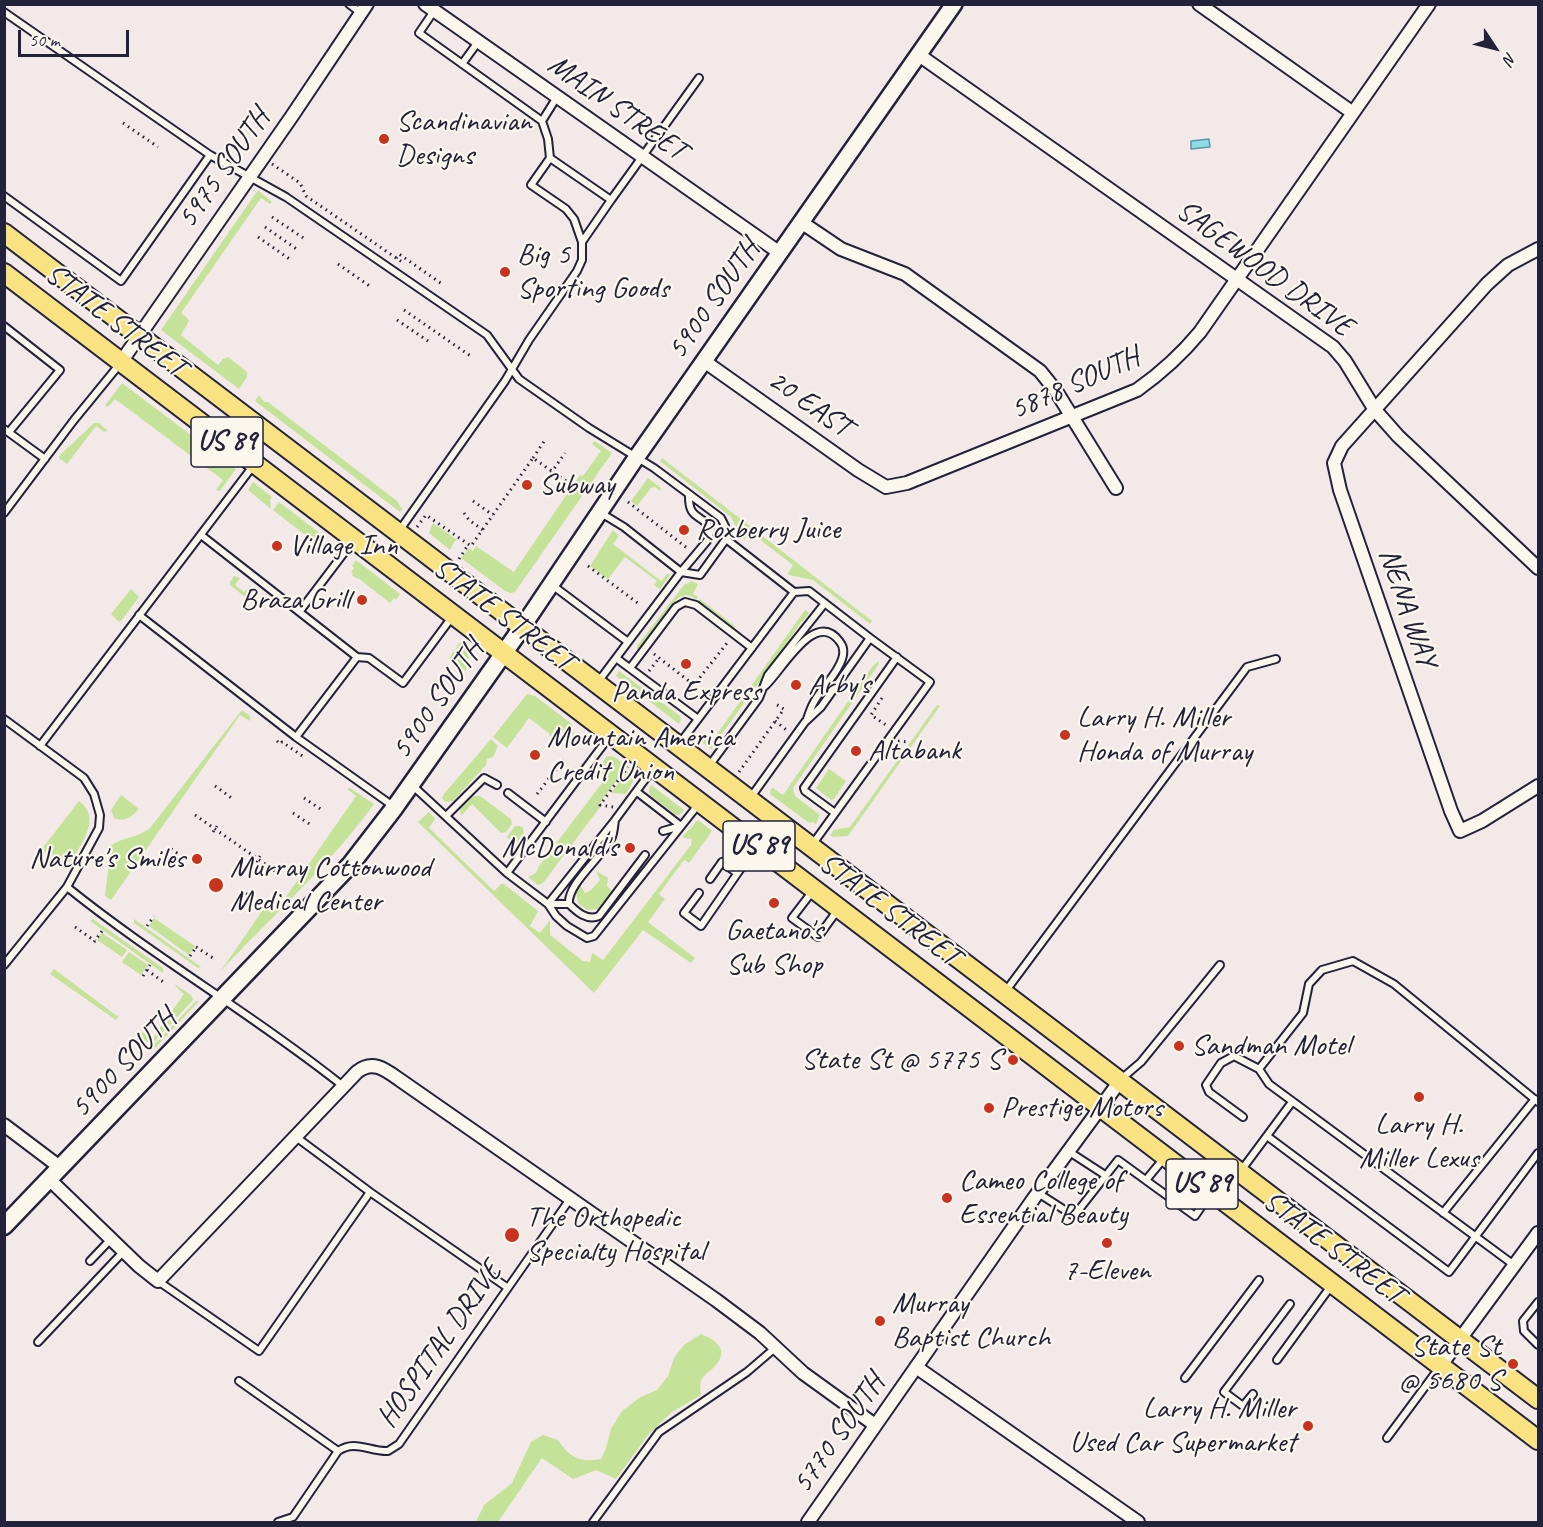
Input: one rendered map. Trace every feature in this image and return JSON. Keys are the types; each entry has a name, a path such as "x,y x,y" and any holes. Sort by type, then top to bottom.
{"main road":[{"name":"STATE STREET","path":"4,233 1539,1399"},
{"name":"STATE STREET","path":"4,273 1539,1440"},
{"name":"5900 SOUTH","path":"4,1226 351,864 411,785 523,626"}],"street":[{"name":"5900 SOUTH","path":"523,626 636,458 954,4"},
{"path":"1199,4 1353,112"},
{"name":"5878 SOUTH","path":"886,488 917,479 1137,390 1160,374 1180,356 1200,332 1429,4"},
{"name":"MAIN STREET","path":"429,8 780,253"},
{"name":"5975 SOUTH","path":"121,362 364,9"},
{"name":"SAGEWOOD DRIVE","path":"919,55 1333,347 1345,361 1375,410 1398,436 1539,568"},
{"path":"801,222 841,249 905,274 1041,371 1116,488"},
{"name":"NENA WAY","path":"1539,249 1508,265 1487,284 1342,446 1336,455 1335,471 1447,800 1460,831 1482,821 1539,786"},
{"name":"20 EAST","path":"704,361 886,488"},
{"path":"4,1125 56,1174 112,1239 158,1281 343,1086 364,1067 381,1068 716,1300 753,1328 803,1373 875,1425"},
{"name":"5770 SOUTH","path":"808,1522 1038,1193 1120,1081"},
{"path":"1441,1365 1539,1233"},
{"path":"916,1367 1138,1522"}],"lane":[{"path":"349,4 364,9"},
{"path":"399,531 505,381 582,260 582,242 574,219 566,208 531,185 550,158 548,140 542,121 419,33 429,8"},
{"path":"4,12 210,155 286,197 487,335 519,379 654,468 721,518 725,526 726,539 700,575 681,572 624,527 600,512"},
{"path":"462,64 478,42"},
{"path":"582,242 699,78"},
{"path":"542,121 557,97"},
{"path":"4,196 121,281 210,155"},
{"path":"550,158 611,200"},
{"path":"4,326 60,370 7,430 45,459"},
{"path":"4,513 121,362"},
{"path":"40,746 256,463"},
{"path":"598,683 707,541 711,530 693,514 689,507 689,494"},
{"path":"201,535 357,657 369,658 403,683 454,614"},
{"path":"300,611 355,539"},
{"path":"726,539 794,592 809,591 930,682 811,845"},
{"path":"552,584 628,642"},
{"path":"679,745 794,592"},
{"path":"630,668 676,607 685,602 696,605 752,648"},
{"path":"708,767 759,698 768,675 825,603"},
{"path":"140,615 296,737 395,807"},
{"path":"763,687 774,678 795,650 813,633 823,631 832,634 843,647 843,657 834,675 814,701 806,722"},
{"path":"750,799 795,736 821,707 870,638"},
{"path":"296,737 357,657"},
{"path":"835,813 804,788 897,657"},
{"path":"616,658 698,719"},
{"path":"1004,993 1247,667 1276,659"},
{"path":"4,719 84,778 91,786 99,807 99,828 67,887 4,965"},
{"path":"507,873 612,734"},
{"path":"548,904 655,767"},
{"path":"446,816 484,778 497,784"},
{"path":"411,785 507,873 548,904 555,916 587,938 594,936 700,802"},
{"path":"637,792 681,825"},
{"path":"508,793 546,822"},
{"path":"569,904 571,893 612,838 615,820"},
{"path":"663,831 681,825"},
{"path":"699,893 684,913 701,926 757,845"},
{"path":"548,904 569,904 582,915 590,918 599,916 645,855"},
{"path":"710,879 722,862 737,873"},
{"path":"67,887 343,1086"},
{"path":"814,889 792,918 818,937 840,908"},
{"path":"1259,1069 1303,1013 1309,984 1322,970 1353,961 1394,984 1537,1100 1443,1213"},
{"path":"1120,1081 1141,1062 1220,965"},
{"path":"1243,1117 1209,1092 1206,1085 1221,1063 1234,1056 1259,1069 1269,1084 1292,1102 1514,1266"},
{"path":"1240,1172 1292,1102"},
{"path":"295,1136 370,1192 508,1288"},
{"path":"1267,1136 1449,1272 1539,1153"},
{"path":"1068,1151 1106,1175"},
{"path":"1146,1180 1166,1156"},
{"path":"1038,1193 1074,1216 1118,1160 1195,1216 1212,1191"},
{"path":"158,1281 260,1351 370,1192"},
{"name":"HOSPITAL DRIVE","path":"338,1451 347,1446 358,1445 388,1451 399,1444 570,1199"},
{"path":"90,1261 112,1239"},
{"path":"38,1342 124,1251"},
{"path":"1185,1378 1259,1280"},
{"path":"1277,1360 1333,1283"},
{"path":"1539,1302 1523,1321 1524,1331 1539,1345"},
{"path":"1253,1394 1243,1406 1224,1392 1290,1304"},
{"path":"593,1522 659,1432 747,1372 775,1347"},
{"path":"1387,1438 1441,1365"},
{"path":"239,1381 338,1451 293,1517 278,1522"}],"path":[{"path":"123,123 158,147"},
{"path":"275,166 299,186 306,196 431,282"},
{"path":"272,217 305,240"},
{"path":"265,227 298,250"},
{"path":"258,237 291,260"},
{"path":"396,258 399,254 441,282 436,286"},
{"path":"338,264 371,287"},
{"path":"404,310 472,357"},
{"path":"397,320 431,343"},
{"path":"459,559 468,545 471,546 483,530 545,440"},
{"path":"551,472 565,453"},
{"path":"532,458 569,483"},
{"path":"527,465 532,468"},
{"path":"518,478 522,481"},
{"path":"472,501 493,515"},
{"path":"628,502 687,548"},
{"path":"464,513 469,520 483,530"},
{"path":"417,527 426,515 468,545"},
{"path":"588,566 639,604"},
{"path":"651,652 694,685 727,643"},
{"path":"644,678 659,658"},
{"path":"883,698 871,715 889,727 884,733"},
{"path":"739,772 784,710 774,703"},
{"path":"775,722 795,736"},
{"path":"571,744 582,741 587,734"},
{"path":"276,741 280,744 282,742 308,760"},
{"path":"537,794 564,759 563,756"},
{"path":"602,806 600,805 629,766"},
{"path":"215,786 234,799"},
{"path":"304,798 322,810"},
{"path":"293,813 310,825"},
{"path":"195,815 278,873"},
{"path":"171,849 189,861"},
{"path":"241,890 257,901"},
{"path":"147,926 154,916"},
{"path":"75,927 95,941 102,931"},
{"path":"190,957 197,946 216,960"},
{"path":"143,976 150,965"},
{"path":"147,970 166,984"}],"green space":[{"path":"258,190 272,202 270,204 261,198 181,313 189,321 181,335 218,365 228,357 247,372 247,377 239,389 161,330"},
{"path":"122,383 236,469 220,491 216,490 223,480 115,399 106,407"},
{"path":"259,395 264,402 268,402 397,501 402,509 400,512 255,401"},
{"path":"94,423 99,423 108,431 104,432 96,426 67,464 59,458 59,456"},
{"path":"594,441 612,453 515,592 505,591 461,558 469,548 473,551 476,546 514,572 580,475 583,476 601,451 592,444"},
{"path":"662,458 872,621 870,624 813,580 789,575 793,565 750,532 745,539 742,539 731,517 660,461"},
{"path":"648,478 661,488 660,491 655,487 651,488 637,506 631,501"},
{"path":"253,482 272,497 271,509 248,490"},
{"path":"279,502 321,534 314,542 273,510"},
{"path":"433,523 457,540 450,550 429,533"},
{"path":"613,530 619,536 613,544 661,581 667,574 671,574 660,589 654,585 657,581 625,557 608,579 590,566"},
{"path":"356,560 400,594 396,600 394,598 390,603 352,575 354,568 352,566"},
{"path":"234,576 240,578 235,585 244,592 250,586 253,588 249,596 245,597 230,585"},
{"path":"692,581 698,584 693,594 698,597 696,600 687,595 677,599 637,649 684,585"},
{"path":"131,589 139,597 119,622 111,614"},
{"path":"700,599 736,627 734,630 698,602"},
{"path":"805,610 809,613 711,749 695,737 700,733 712,741"},
{"path":"461,641 469,656 466,671 449,658"},
{"path":"878,661 879,664 793,788 795,796 820,815 816,824 809,823 770,794 771,789 783,795"},
{"path":"619,671 680,716 679,724 616,676"},
{"path":"527,694 535,696 573,725 572,732 579,737 556,741 529,718 507,748 493,737"},
{"path":"937,705 940,706 848,836 833,837 830,835 834,830 850,827"},
{"path":"242,710 250,716 250,721 240,715 111,900 105,896 111,846 150,828"},
{"path":"491,739 498,746 493,757 487,759 486,765 453,801 445,802 443,795"},
{"path":"607,756 615,757 627,767 543,883 538,885 528,877 536,873 605,779 597,770"},
{"path":"630,768 637,774 626,794 611,793"},
{"path":"829,769 846,781 831,800 816,788"},
{"path":"651,785 684,810 676,815 650,795"},
{"path":"350,788 374,804 320,869 220,972 269,901 279,907 356,796 347,789"},
{"path":"121,795 139,809 131,816 121,820 114,818 111,810"},
{"path":"474,796 480,796 511,819 512,824 506,832 501,833 472,804 461,816 460,809"},
{"path":"79,801 86,808 89,825 82,844 65,868 41,850"},
{"path":"429,812 435,819 429,828 494,891 504,884 538,911 530,926 540,933 550,920 550,935 583,961 590,962 592,953 603,960 691,845 692,839 683,836 698,820 712,831 689,863 684,860 659,894 665,899 648,922 695,958 691,963 643,930 594,993 418,822"},
{"path":"515,826 523,828 524,835 509,855 504,857 502,856 513,844 507,837"},
{"path":"596,871 608,878 607,886 613,892 599,909 587,910 578,903 576,891 580,885 585,893 591,890 600,880"},
{"path":"154,918 195,946 189,955 149,926"},
{"path":"93,919 163,968 163,973 90,921"},
{"path":"134,919 201,967 198,968 134,923"},
{"path":"102,933 127,950 122,957 97,940"},
{"path":"129,952 148,965 141,975 122,962"},
{"path":"54,969 117,1016 119,1015 116,1020 50,974"},
{"path":"176,985 191,995 193,1000 151,1045 140,1037 143,1032 153,1038 184,994"},
{"path":"196,1001 199,1001 155,1048 153,1046"},
{"path":"701,1334 712,1339 719,1346 721,1355 715,1366 702,1378 701,1395 672,1412 648,1435 616,1479 596,1470 573,1479 542,1458 498,1522 476,1522 484,1505 512,1483 531,1442 543,1435 558,1440 571,1455 587,1460 601,1459 611,1429 622,1411 639,1398 657,1390 668,1376 674,1358 684,1345"}],"water":[{"path":"1209,139 1210,147 1191,149 1191,141"}],"place":[{"name":"Scandinavian Designs","path":"384,139"},
{"name":"Big 5 Sporting Goods","path":"505,272"},
{"name":"Subway","path":"527,485"},
{"name":"Roxberry Juice","path":"684,530"},
{"name":"Village Inn","path":"277,546"},
{"name":"Braza Grill","path":"362,600"},
{"name":"Panda Express","path":"686,664"},
{"name":"Arby's","path":"796,685"},
{"name":"Larry H. Miller Honda of Murray","path":"1065,735"},
{"name":"Altabank","path":"856,751"},
{"name":"Mountain America Credit Union","path":"535,755"},
{"name":"McDonald's","path":"630,848"},
{"name":"Nature's Smiles","path":"197,859"},
{"name":"Murray Cottonwood Medical Center","path":"216,885"},
{"name":"Gaetano's Sub Shop","path":"774,903"},
{"name":"Sandman Motel","path":"1179,1046"},
{"name":"State St @ 5775 S","path":"1013,1060"},
{"name":"Larry H. Miller Lexus","path":"1419,1097"},
{"name":"Prestige Motors","path":"989,1108"},
{"name":"Cameo College of Essential Beauty","path":"947,1198"},
{"name":"The Orthopedic Specialty Hospital","path":"512,1235"},
{"name":"7-Eleven","path":"1107,1243"},
{"name":"Murray Baptist Church","path":"880,1321"},
{"name":"State St @ 5680 S","path":"1513,1364"},
{"name":"Larry H. Miller Used Car Supermarket","path":"1308,1426"}]}
